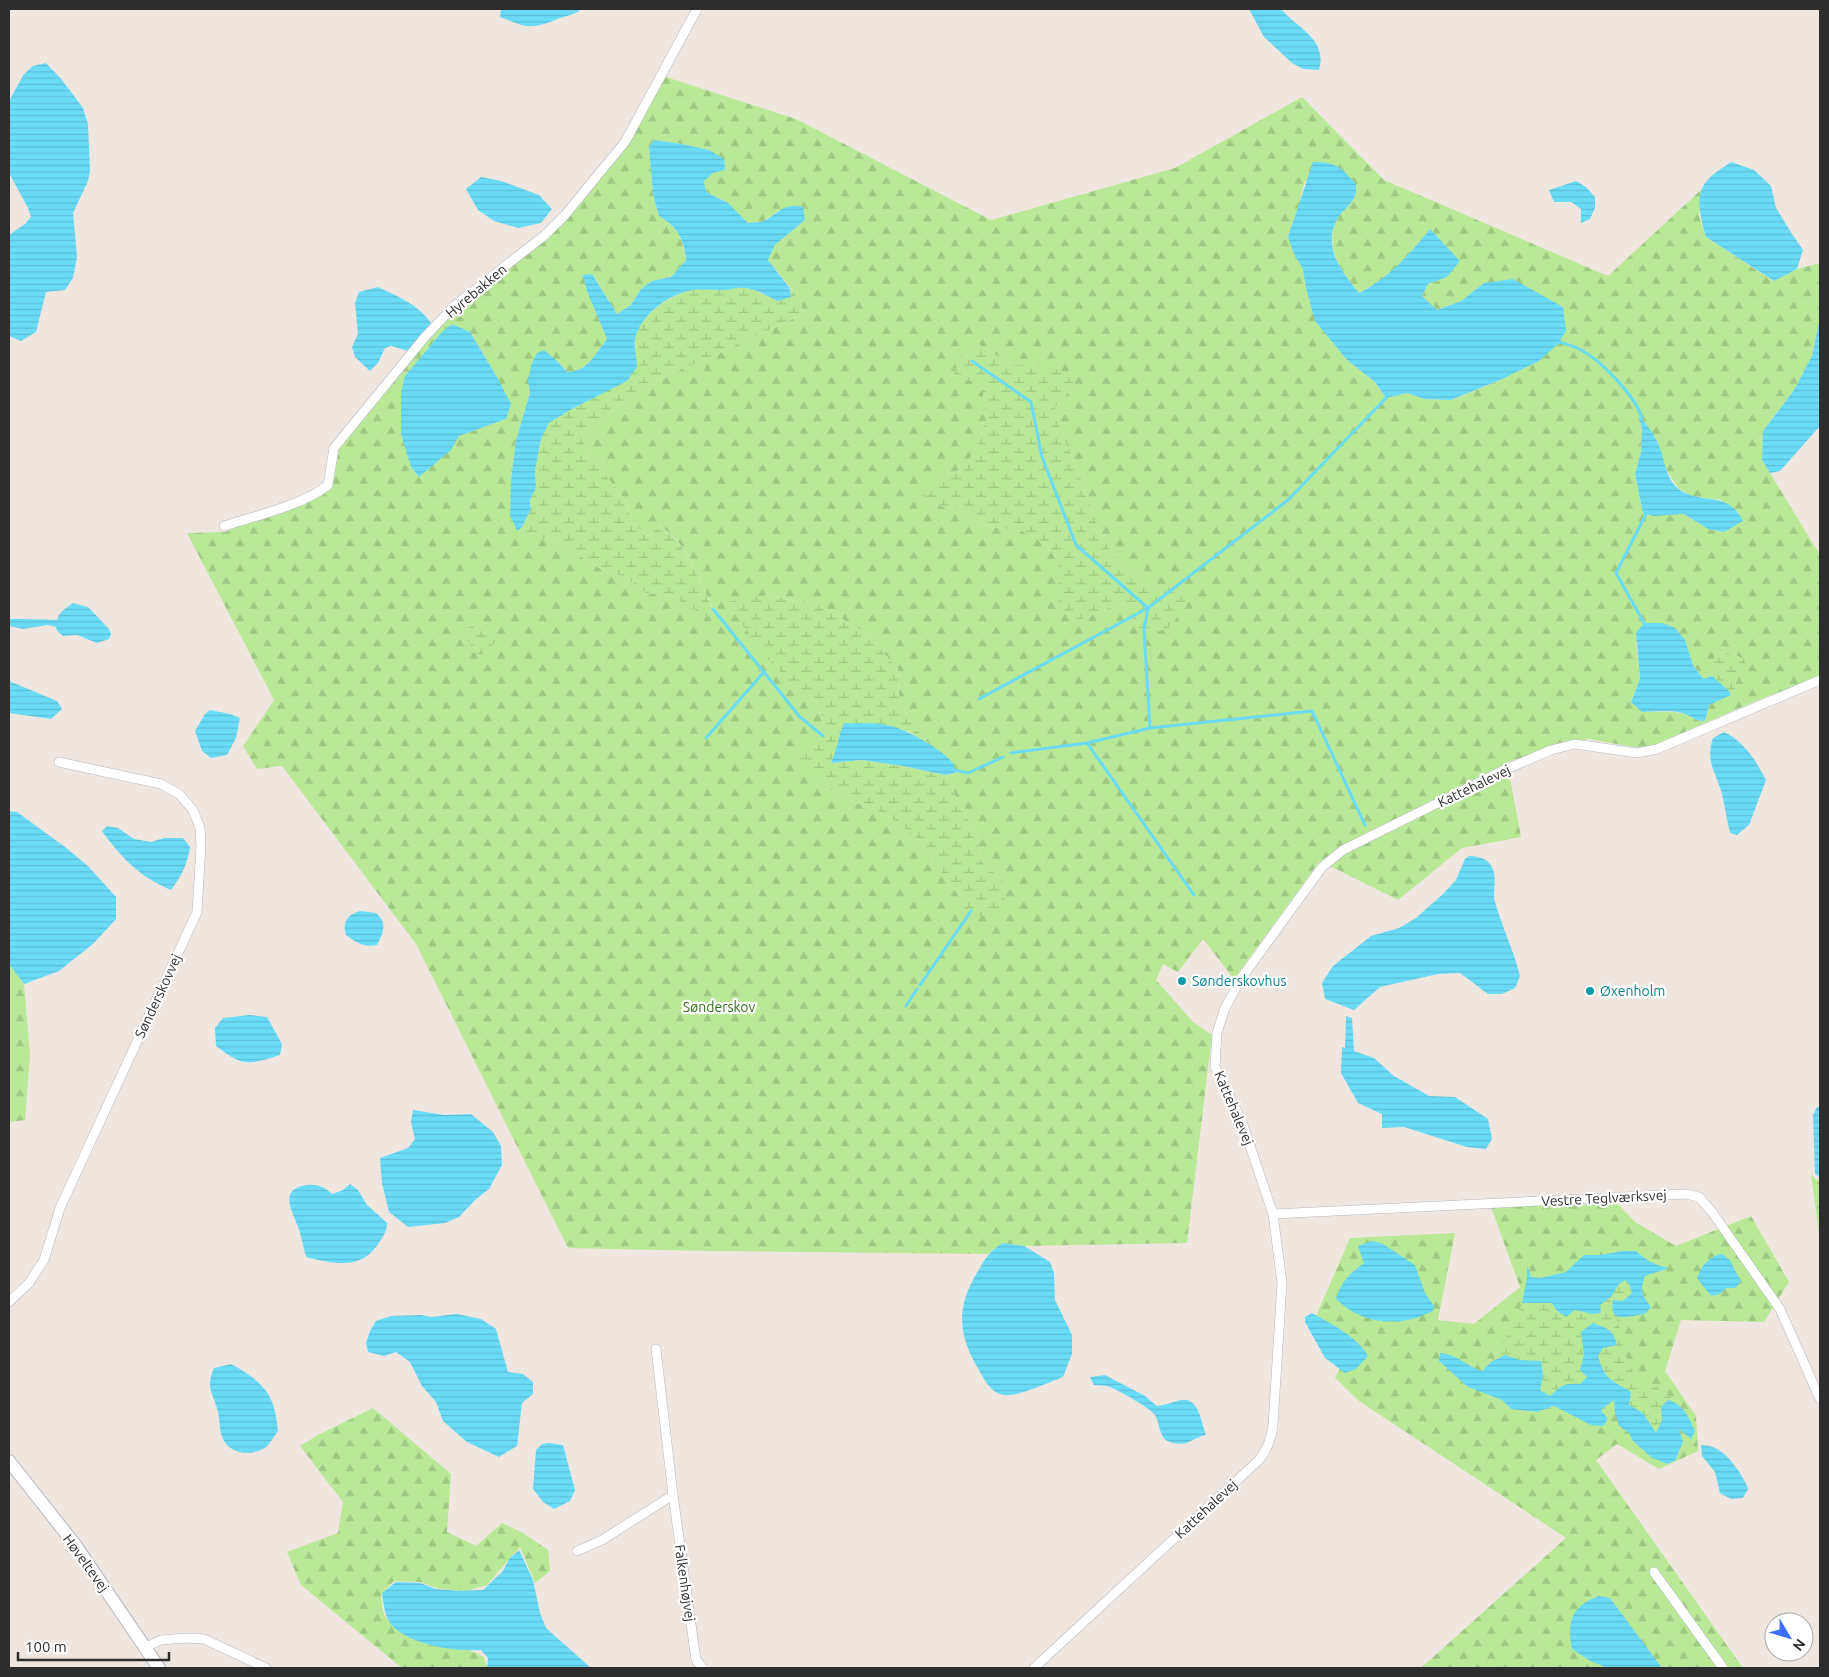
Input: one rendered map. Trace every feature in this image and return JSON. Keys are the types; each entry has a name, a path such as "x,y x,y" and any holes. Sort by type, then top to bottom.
{"street":[{"name":"Hyrebakken","path":"224,526 302,500 319,493 328,485 334,448 424,338 454,306 545,235 565,216 625,142 697,9"},
{"name":"Kattehalevej","path":"1034,1668 1267,1450 1273,1425 1282,1283 1273,1214 1242,1122 1215,1067 1217,1033 1226,1008 1240,980 1322,866 1343,850 1502,771 1551,750 1575,744 1637,753 1657,750 1820,680"},
{"name":"Sønderskovvej","path":"9,1302 29,1283 44,1260 60,1208 197,912 201,846 200,828 193,810 179,794 161,784 59,762"},
{"name":"Vestre Teglværksvej","path":"1273,1214 1686,1194 1699,1197 1712,1212 1780,1309 1820,1399"},
{"name":"Falkenhøjvej","path":"656,1349 673,1494 696,1660 703,1668"},
{"name":"Høveltevej","path":"9,1461 76,1546 159,1668"},
{"path":"577,1551 602,1540 673,1494"},
{"path":"1654,1572 1723,1668"},
{"path":"146,1647 160,1640 204,1639 266,1668"}],"green space":[{"name":"Sønderskov","path":"666,77 796,119 991,220 1175,168 1302,97 1384,180 1608,276 1702,189 1699,216 1706,237 1773,281 1797,269 1820,263 1820,317 1812,356 1794,390 1763,431 1762,460 1820,555 1820,676 1756,701 1645,749 1588,739 1507,762 1521,837 1462,848 1398,900 1320,861 1234,979 1203,939 1178,972 1163,964 1156,980 1193,1022 1212,1035 1187,1243 1024,1246 1004,1244 988,1254 568,1248 416,944 282,766 257,769 243,746 274,700 187,533 225,532 330,486 339,446 435,331 465,300 534,246 627,143","holes":["654,140 682,144 709,150 713,173 704,181 706,192 728,203 748,223 762,222 780,210 805,220 775,245 768,260 802,302 801,315 644,385 607,415 592,430 583,446 625,500 632,522 647,536 660,526 686,552 713,608 707,617 671,596 646,593 625,577 601,569 572,551 555,536 544,539 510,515 511,480 516,440 530,393 557,361 567,372 581,369 591,361 607,339 584,275 593,275 617,314 631,305 641,289 652,281 671,277 686,260 683,246 675,229 659,216 653,195 649,147","1305,181 1355,196 1338,218 1332,239 1336,258 1346,276 1359,293 1383,279 1408,257 1430,229 1442,243 1447,277 1428,284 1422,296 1437,310 1461,301 1484,283 1566,331 1558,344 1500,380 1462,396 1451,400 1424,399 1407,393 1386,398 1375,382 1347,360 1334,344 1306,288 1300,199","470,332 497,377 506,419 459,436 419,477 411,467","978,344 1012,365 1036,365 1075,384 1055,408 1063,436 1079,473 1099,530 1112,554 1149,590 1166,586 1135,624 1127,604 1113,606 1078,621 1058,607 1058,561 1044,542 1022,531 986,526 960,511 927,503 939,478 964,468 977,446 986,419","1640,416 1658,442 1664,466 1678,488 1691,496 1721,500 1739,513 1708,529 1684,514 1643,513 1635,474 1641,452 1642,430","767,595 822,607 867,634 898,669 899,700 912,724 929,744 954,765 953,774 945,775 951,780 956,799 976,832 982,862 1005,883 974,916 914,835 885,814 839,796 818,704","1685,640 1693,665 1703,679 1712,676 1716,653 1723,652 1738,656 1736,693 1709,705 1706,718 1700,721 1679,713 1642,712 1631,701 1640,679 1636,643"]},
{"path":"741,287 751,289 779,301 790,297 789,287 802,302 801,315 644,385 607,415 592,430 583,446 625,500 632,522 647,536 660,526 679,543 692,563 713,609 707,618 671,596 646,593 625,577 601,569 572,551 555,536 529,540 517,531 522,527 531,509 530,500 536,488 535,471 541,439 549,423 592,399 636,347 635,337 645,319 663,303 691,290 725,290"},
{"path":"978,344 1012,365 1036,365 1063,371 1075,384 1055,408 1063,436 1079,473 1099,530 1112,554 1135,578 1149,589 1166,586 1182,590 1187,606 1168,628 1146,636 1135,624 1126,604 1113,606 1078,621 1058,607 1058,561 1044,542 1022,531 986,526 960,511 927,503 924,492 939,478 964,468 977,446 986,419 982,384 953,377 959,357"},
{"path":"767,595 822,607 867,634 898,669 899,700 912,724 929,744 909,732 891,726 844,723 831,763 861,760 945,775 951,780 956,799 976,832 982,862 1005,883 1005,906 991,916 974,916 914,835 885,814 839,796 813,776 798,754 826,733 818,704 788,680 766,657 726,602"},
{"path":"473,623 484,624 499,639 481,655 473,652 465,632"},
{"path":"1723,652 1746,660 1735,685 1736,693 1731,695 1712,676 1715,653"},
{"path":"9,964 24,984 30,1055 25,1120 9,1122"},
{"path":"1811,1175 1820,1183 1820,1240"},
{"path":"1618,1204 1635,1222 1676,1246 1751,1216 1789,1282 1764,1322 1681,1320 1665,1371 1696,1416 1698,1451 1659,1469 1617,1444 1596,1460 1743,1668 1421,1668 1566,1538 1359,1401 1335,1378 1354,1341 1316,1316 1350,1238 1455,1233 1438,1320 1474,1324 1520,1287 1491,1207"},
{"path":"1625,1280 1629,1284 1632,1293 1623,1301 1613,1315 1617,1318 1626,1357 1637,1381 1648,1381 1677,1402 1668,1400 1662,1407 1662,1420 1656,1434 1643,1413 1629,1405 1622,1386 1613,1382 1601,1366 1598,1356 1603,1348 1616,1345 1581,1332 1584,1355 1580,1370 1588,1376 1580,1384 1563,1386 1550,1396 1540,1390 1543,1375 1541,1361 1520,1360 1505,1355 1491,1362 1507,1336 1522,1303 1552,1303 1592,1314 1601,1313 1600,1305 1611,1297 1619,1284"},
{"path":"373,1408 451,1474 447,1532 476,1546 502,1523 523,1533 548,1550 550,1571 535,1583 520,1547 487,1585 466,1591 439,1589 420,1582 394,1581 381,1595 384,1615 401,1632 424,1642 473,1652 484,1657 487,1668 402,1668 301,1585 287,1552 338,1533 343,1502 300,1446"}],"water":[{"path":"501,9 581,9 574,14 550,22 530,26 500,17"},
{"path":"1249,9 1281,9 1315,42 1321,59 1319,70 1303,69 1292,63 1264,37"},
{"path":"46,63 62,80 83,108 88,124 90,171 88,181 73,213 77,257 73,278 65,290 46,292 36,332 21,341 9,336 9,235 25,224 31,217 9,173 9,101 24,74 33,66"},
{"path":"654,140 709,150 724,159 725,170 713,173 704,181 706,192 728,203 748,223 764,221 786,207 803,207 805,220 775,245 768,260 789,287 791,297 778,301 747,288 693,290 674,296 656,307 642,322 638,331 635,340 637,367 627,381 549,423 541,439 535,471 536,488 530,500 531,509 522,527 517,531 510,515 511,480 516,440 530,393 528,380 532,363 537,353 544,350 567,372 575,371 581,369 590,361 607,339 587,291 583,275 592,274 617,314 631,305 641,289 652,281 671,277 686,260 682,240 675,229 659,216 653,195 649,147"},
{"path":"1313,162 1333,164 1346,173 1356,184 1355,196 1338,218 1333,228 1332,239 1333,248 1340,267 1359,293 1380,280 1398,265 1430,229 1460,261 1447,277 1428,284 1422,296 1437,310 1461,301 1484,283 1513,279 1563,307 1566,331 1558,344 1539,361 1500,380 1451,400 1424,399 1407,393 1386,398 1375,382 1347,360 1315,321 1303,269 1294,254 1288,237"},
{"path":"1731,162 1754,170 1771,186 1776,208 1803,250 1797,269 1774,281 1706,237 1700,207 1702,189 1710,177"},
{"path":"481,177 501,181 539,195 552,209 541,223 518,228 494,221 478,210 466,189"},
{"path":"1576,181 1586,187 1595,197 1595,208 1590,219 1581,223 1581,209 1571,202 1554,202 1549,190"},
{"path":"378,287 414,306 431,323 408,351 391,346 385,348 378,363 370,371 355,357 352,347 358,334 355,303 359,292"},
{"path":"1820,317 1820,426 1780,471 1770,473 1762,460 1763,431 1794,390 1812,356"},
{"path":"452,324 470,332 511,404 506,419 459,436 451,450 419,477 411,467 401,434 401,393 405,376 441,333"},
{"path":"1639,415 1657,441 1668,474 1675,485 1688,494 1730,505 1737,511 1743,521 1724,532 1708,529 1684,514 1653,516 1643,513 1635,474 1641,452 1642,430"},
{"path":"73,603 88,607 109,629 111,634 109,639 97,643 77,635 63,636 57,631 56,627 48,625 23,629 9,626 9,619 57,620 61,612"},
{"path":"1644,623 1662,623 1675,628 1685,640 1693,665 1703,679 1712,676 1729,691 1731,695 1709,705 1704,721 1677,712 1642,712 1631,702 1640,679 1636,633"},
{"path":"9,681 57,701 62,709 51,719 9,713"},
{"path":"210,710 240,718 236,738 227,755 211,758 202,751 195,731 205,714"},
{"path":"844,723 885,725 898,728 926,742 943,754 954,765 955,773 945,775 861,760 831,763"},
{"path":"1724,732 1743,746 1754,759 1766,780 1749,825 1737,835 1730,833 1722,794 1712,767 1710,754 1713,738"},
{"path":"9,811 17,812 65,847 88,866 116,897 116,919 94,943 59,971 24,984 9,964"},
{"path":"107,826 118,828 134,839 151,842 164,838 183,838 190,847 188,859 184,870 171,890 141,873 116,850 102,831"},
{"path":"1469,856 1483,859 1493,869 1495,902 1520,976 1515,988 1502,994 1488,994 1460,973 1438,974 1380,987 1354,1010 1325,999 1322,983 1333,966 1371,936 1399,928 1416,918 1456,880 1465,859"},
{"path":"361,911 376,913 382,921 383,928 377,945 368,946 360,944 346,935 345,926 347,919 349,916"},
{"path":"250,1015 267,1017 282,1044 280,1055 260,1061 246,1062 233,1058 216,1046 215,1028 223,1018"},
{"path":"1346,1016 1352,1018 1354,1051 1374,1058 1394,1076 1429,1096 1455,1097 1488,1119 1492,1139 1486,1149 1467,1147 1404,1127 1382,1128 1382,1114 1358,1103 1341,1073 1342,1047 1345,1048"},
{"path":"1817,1107 1820,1107 1820,1177 1815,1174 1813,1115"},
{"path":"413,1110 444,1115 471,1114 493,1132 501,1146 502,1165 489,1189 475,1200 459,1217 445,1223 408,1227 389,1212 382,1183 380,1158 408,1148 415,1139 411,1122"},
{"path":"350,1184 358,1190 367,1205 387,1223 383,1237 373,1251 356,1261 337,1263 306,1257 289,1201 293,1191 298,1187 314,1185 324,1188 332,1194 343,1190"},
{"path":"1372,1241 1383,1244 1415,1265 1425,1293 1434,1306 1433,1311 1408,1320 1382,1321 1369,1319 1357,1314 1346,1308 1336,1299 1347,1278 1364,1263 1358,1246"},
{"path":"1003,1243 1024,1246 1050,1262 1054,1273 1055,1300 1072,1335 1072,1354 1063,1377 1034,1389 1010,1395 999,1394 987,1383 967,1346 962,1322 963,1310 971,1285 988,1255"},
{"path":"1622,1251 1636,1251 1651,1262 1669,1268 1645,1276 1643,1293 1651,1307 1645,1314 1621,1317 1616,1316 1614,1313 1612,1308 1613,1300 1623,1301 1632,1293 1629,1284 1625,1280 1619,1284 1611,1297 1600,1305 1601,1313 1592,1314 1575,1310 1566,1317 1557,1311 1552,1303 1522,1303 1527,1278 1527,1265 1531,1277 1540,1278 1566,1272 1584,1255 1600,1255"},
{"path":"1722,1254 1730,1260 1741,1282 1735,1288 1726,1288 1720,1294 1711,1296 1697,1278 1706,1262"},
{"path":"1312,1313 1351,1337 1364,1349 1368,1356 1356,1369 1345,1373 1325,1358 1305,1322 1305,1317"},
{"path":"457,1314 481,1319 496,1329 508,1372 523,1374 533,1382 533,1394 522,1403 517,1446 499,1457 467,1442 443,1421 436,1402 422,1386 410,1362 396,1352 384,1356 368,1352 366,1343 376,1321 391,1316 421,1315 431,1317"},
{"path":"1593,1323 1609,1330 1614,1336 1617,1345 1603,1348 1598,1356 1603,1370 1606,1375 1631,1392 1629,1405 1643,1413 1656,1433 1662,1420 1661,1407 1668,1400 1682,1408 1688,1416 1695,1431 1691,1439 1679,1429 1683,1442 1675,1461 1667,1464 1651,1457 1633,1441 1629,1433 1619,1426 1614,1400 1601,1410 1608,1419 1603,1426 1591,1425 1554,1406 1537,1412 1511,1409 1502,1400 1468,1387 1439,1361 1440,1353 1447,1354 1482,1371 1491,1362 1505,1355 1520,1360 1541,1361 1543,1375 1540,1390 1550,1396 1564,1386 1580,1384 1587,1377 1580,1370 1584,1355 1581,1332"},
{"path":"231,1364 245,1372 263,1387 274,1408 278,1431 267,1446 258,1451 246,1453 235,1451 226,1444 222,1436 210,1381 214,1368"},
{"path":"1105,1375 1145,1396 1157,1406 1181,1400 1192,1402 1196,1406 1206,1435 1187,1443 1179,1444 1168,1441 1162,1435 1157,1419 1152,1412 1114,1389 1094,1385 1090,1377"},
{"path":"542,1444 563,1445 575,1490 570,1501 554,1509 543,1502 533,1489 536,1450"},
{"path":"1701,1445 1711,1446 1724,1454 1732,1462 1744,1479 1748,1489 1743,1498 1731,1499 1720,1493 1715,1472 1702,1456"},
{"path":"519,1550 533,1580 540,1613 546,1628 591,1668 487,1668 488,1658 481,1650 459,1650 420,1642 398,1631 388,1620 384,1609 382,1593 396,1582 420,1583 436,1589 459,1591 483,1590 503,1571 509,1559"},
{"path":"1599,1596 1610,1598 1662,1668 1606,1668 1592,1662 1572,1649 1570,1631 1573,1616 1582,1605"}],"waterway":[{"path":"1559,342 1581,350 1608,371 1625,390 1642,418"},
{"path":"972,361 1031,402 1042,457 1076,545 1148,608 1144,630 1150,728 1087,743 1011,753"},
{"path":"979,699 1148,608 1288,500 1386,398"},
{"path":"1644,623 1616,573 1646,514"},
{"path":"713,609 800,717 823,736"},
{"path":"706,738 764,672"},
{"path":"1150,728 1312,711 1365,825"},
{"path":"1087,743 1194,895"},
{"path":"954,770 968,773 1003,757"},
{"path":"920,985 971,911"},
{"path":"906,1006 917,989"}],"place":[{"name":"Sønderskovhus","path":"1182,981"},
{"name":"Øxenholm","path":"1590,991"}]}
